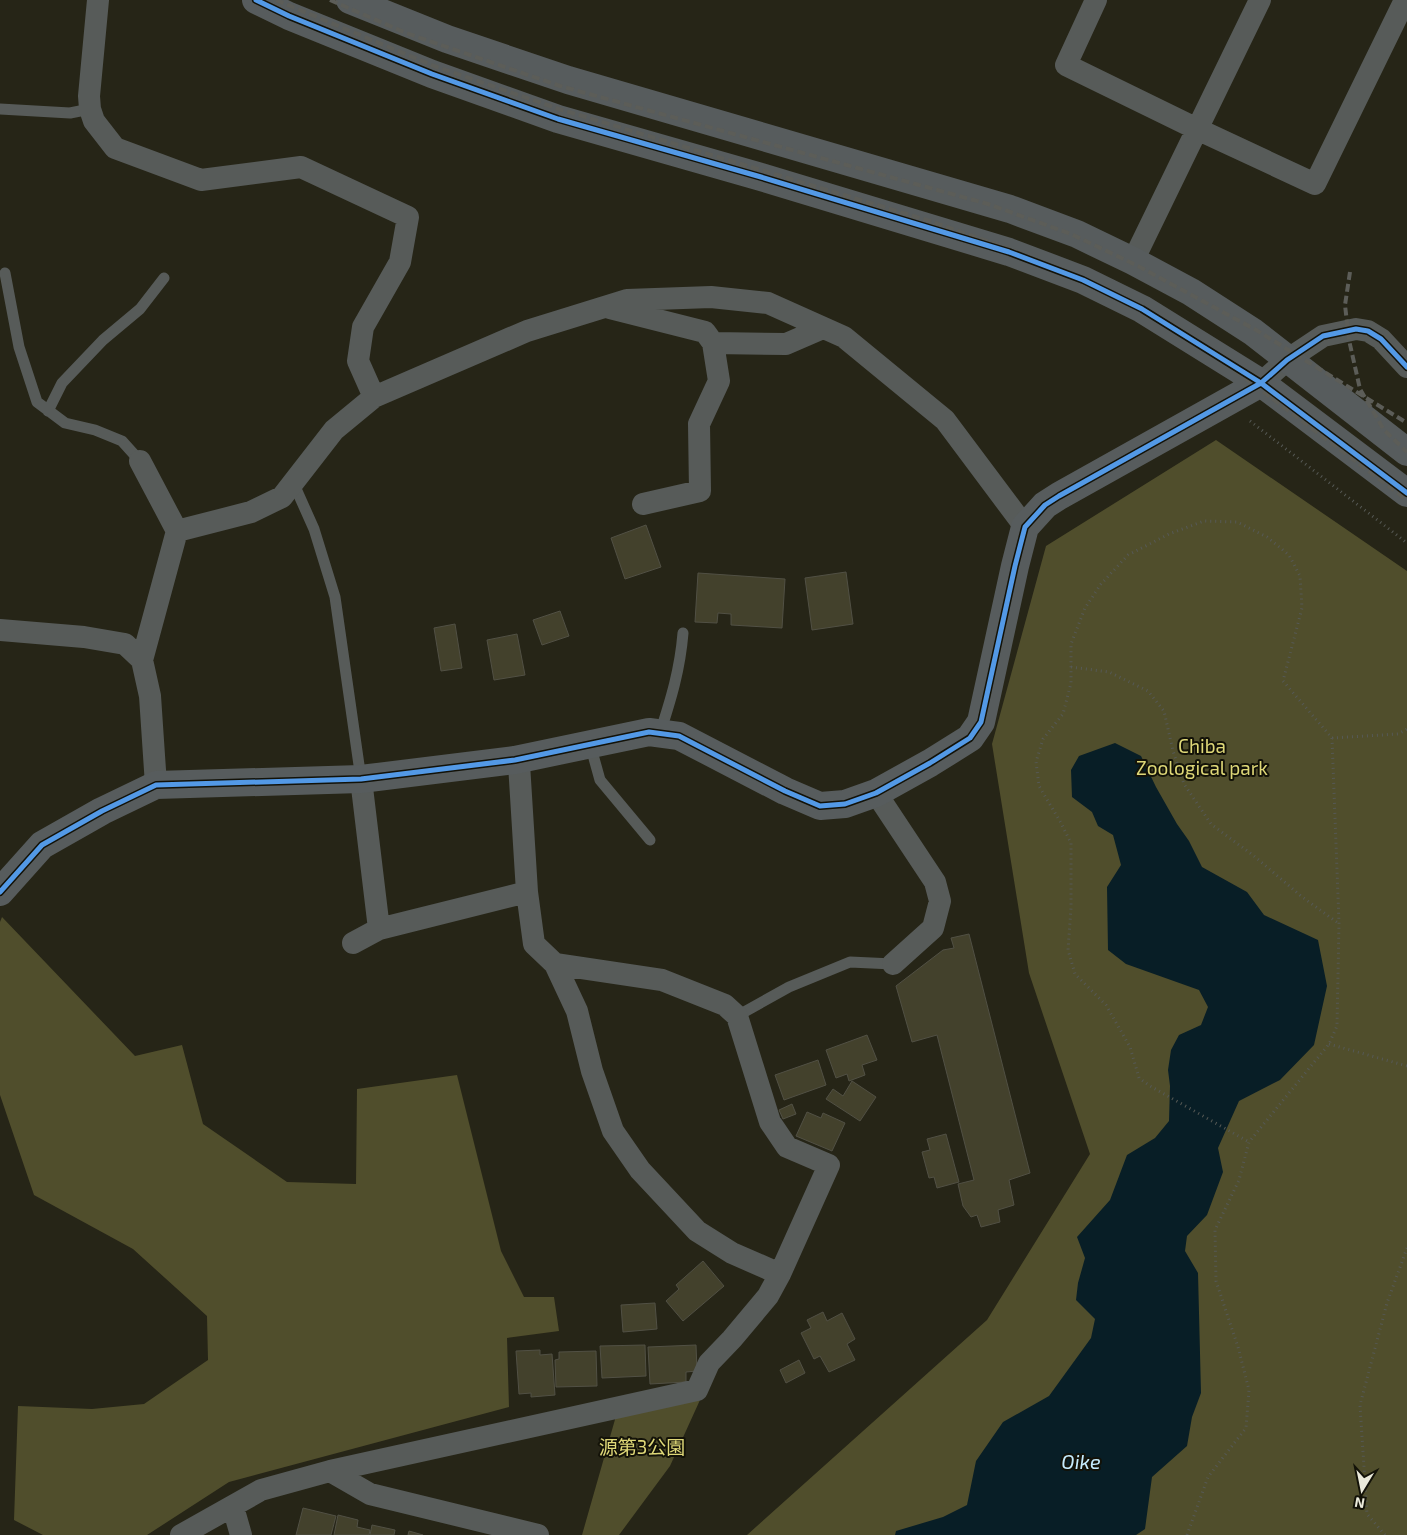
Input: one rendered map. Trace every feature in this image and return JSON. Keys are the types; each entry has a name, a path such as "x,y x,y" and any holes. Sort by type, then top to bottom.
{"street":[{"path":"98,0 89,96 90,109 94,121 115,148 201,180 301,167 408,217 400,262 363,327 358,361 374,397"},
{"path":"256,0 289,16 432,74 558,119 761,177 1009,252 1083,280 1142,309 1261,383 1407,493"},
{"path":"350,0 447,38 568,80 1010,209 1077,234 1191,292 1253,332 1407,452"},
{"path":"1096,0 1066,65 1315,184 1405,0"},
{"path":"1133,261 1260,0"},
{"path":"177,531 251,512 282,497 334,430 374,397 527,332 627,300 711,297 768,303 844,337 945,420 1025,527"},
{"path":"604,307 705,332 713,343 719,381 699,424 700,491 643,504"},
{"path":"713,343 786,344 823,328"},
{"path":"0,892 42,845 102,811 156,786 361,779 515,760 649,732 679,736 785,791 820,806 845,804 876,793 970,738 981,722 1014,566 1025,527 1046,505 1261,383 1287,360 1323,336 1356,329 1368,331 1381,340 1407,367"},
{"path":"140,461 177,531 142,660 150,696 156,786"},
{"path":"0,630 84,637 125,644 142,660"},
{"path":"515,760 519,764 527,892 534,944 555,964 577,1011 592,1071 613,1131 640,1170 697,1231 732,1253 780,1274"},
{"path":"361,779 379,930"},
{"path":"876,793 935,882 940,901 933,928 893,964"},
{"path":"353,943 379,930 527,892"},
{"path":"181,1535 261,1490 330,1471 697,1390 709,1363 768,1296 780,1274 828,1165 787,1146 770,1122 737,1016 725,1005 662,980 555,964"},
{"path":"330,1471 370,1494 538,1535"},
{"path":"233,1506 241,1535"}],"lane":[{"path":"0,109 70,113 90,109"},
{"path":"5,273 19,347 37,402 64,423 95,430 122,441 140,461"},
{"path":"48,411 62,383 103,340 140,309 164,278"},
{"path":"293,482 314,529 335,596 361,779"},
{"path":"660,733 681,662 683,633"},
{"path":"590,744 600,780 650,840"},
{"path":"737,1016 789,987 850,962 893,964"}],"path":[{"path":"1226,403 1407,543"},
{"path":"1187,1535 1208,1477 1246,1428 1249,1390 1238,1347 1216,1281 1215,1230 1239,1180 1249,1142 1329,1044 1337,1026 1339,923 1332,738 1283,681 1302,608 1300,576 1289,555 1267,537 1237,522 1204,521 1168,534 1128,555 1101,584 1085,608 1071,644 1071,683 1063,714 1043,739 1036,762 1039,786 1062,823 1071,843 1071,908 1068,950 1075,974 1106,1005 1130,1047 1139,1078 1249,1142"},
{"path":"1071,667 1109,672 1148,691 1164,711 1172,751 1184,784 1211,824 1254,856 1301,896 1339,923"},
{"path":"1332,738 1398,734 1407,729"},
{"path":"1329,1044 1407,1066"},
{"path":"1385,1535 1367,1514 1360,1405 1387,1303 1407,1248"}],"green space":[{"name":"Chiba Zoological park","path":"1216,440 1407,571 1407,1535 747,1535 987,1320 1090,1154 1029,973 992,744 1046,546"},
{"path":"2,917 135,1056 182,1045 203,1124 287,1182 356,1184 357,1089 457,1075 501,1251 524,1297 554,1297 559,1331 507,1338 509,1407 229,1482 147,1535 43,1535 14,1520 18,1406 92,1409 144,1404 208,1360 207,1316 133,1249 34,1195 0,1095 0,922"},
{"name":"源第3公園","path":"700,1400 670,1466 619,1535 582,1535 616,1416"}],"water":[{"name":"Oike","path":"1115,743 1141,756 1156,787 1189,841 1202,867 1247,892 1264,915 1318,940 1327,986 1314,1045 1280,1080 1239,1101 1218,1148 1223,1172 1207,1215 1187,1236 1185,1251 1198,1273 1201,1393 1192,1417 1187,1446 1152,1477 1145,1529 1136,1535 895,1535 896,1531 943,1517 967,1505 976,1461 1003,1422 1049,1396 1091,1338 1095,1319 1076,1300 1078,1283 1085,1258 1077,1237 1110,1200 1127,1155 1155,1138 1169,1121 1170,1086 1168,1070 1171,1050 1179,1035 1201,1025 1208,1007 1199,990 1126,964 1108,950 1107,887 1121,865 1113,835 1098,826 1092,812 1072,797 1071,770 1079,756"}],"building":[{"path":"646,525 661,567 625,579 611,538"},
{"path":"846,572 853,624 812,630 805,578"},
{"path":"698,573 785,579 782,628 731,625 731,614 718,613 717,623 695,622"},
{"path":"560,611 569,636 542,645 533,620"},
{"path":"455,624 462,668 441,671 434,628"},
{"path":"517,634 525,675 494,680 487,640"},
{"path":"969,934 1030,1173 1009,1180 1014,1205 998,1210 1000,1222 981,1227 977,1215 971,1217 963,1206 958,1184 974,1180 937,1035 912,1042 896,986 943,950 954,948 951,938"},
{"path":"867,1035 877,1060 862,1065 865,1075 849,1081 847,1074 836,1078 826,1050"},
{"path":"818,1060 826,1085 784,1100 775,1075"},
{"path":"852,1081 876,1097 860,1121 826,1099 833,1089 843,1096"},
{"path":"792,1104 796,1114 783,1119 779,1110"},
{"path":"807,1112 821,1118 823,1113 845,1123 832,1151 796,1136"},
{"path":"946,1134 959,1182 937,1188 934,1177 929,1178 922,1152 930,1150 927,1139"},
{"path":"703,1261 724,1286 683,1321 666,1301 679,1289 676,1285"},
{"path":"655,1303 657,1329 623,1332 621,1305"},
{"path":"823,1312 827,1321 842,1313 855,1339 847,1344 855,1360 829,1372 820,1356 814,1359 801,1333 811,1328 807,1320"},
{"path":"645,1345 646,1376 602,1378 600,1346"},
{"path":"696,1345 697,1371 686,1372 686,1382 650,1384 648,1347"},
{"path":"540,1350 540,1355 552,1354 555,1395 531,1397 531,1393 519,1394 516,1351"},
{"path":"596,1351 597,1386 556,1387 555,1360 559,1359 559,1352"},
{"path":"799,1360 805,1373 786,1383 780,1370"},
{"path":"303,1508 336,1516 331,1535 296,1535"},
{"path":"338,1515 358,1520 357,1527 370,1530 369,1535 334,1535"},
{"path":"372,1525 395,1530 394,1535 370,1535"},
{"path":"409,1531 423,1535 408,1535"}],"railway":[{"path":"276,0 434,66 559,109 930,221 1015,251 1066,272 1120,296 1180,329 1407,500"},
{"path":"330,0 406,33 560,86 988,204 1071,234 1138,266 1256,330 1407,423"},
{"path":"1350,272 1345,305 1349,340 1360,389 1384,430 1407,452"}],"cycle path":[{"path":"256,0 289,16 432,74 558,119 761,177 1009,252 1083,280 1142,309 1261,383 1407,493"},
{"path":"0,892 42,845 102,811 156,785 361,779 515,760 649,732 679,736 785,791 820,806 845,804 876,793 970,738 981,722 1025,527 1045,505 1261,383 1287,360 1323,336 1356,329 1368,331 1381,339 1407,367"}]}
